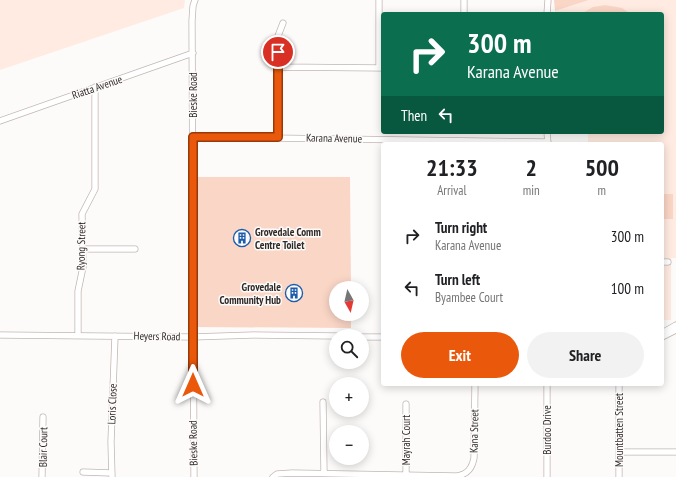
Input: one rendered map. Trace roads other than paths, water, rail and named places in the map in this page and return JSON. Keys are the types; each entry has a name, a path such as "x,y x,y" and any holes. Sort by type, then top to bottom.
{"street":[{"path":"278,67 381,68 379,0"},
{"path":"464,0 464,12"},
{"path":"547,12 548,0"},
{"name":"Bieske Road","path":"194,477 192,336 192,21 195,1"},
{"path":"278,137 278,36 283,23"},
{"name":"Riatta Avenue","path":"0,121 193,53"},
{"name":"Ryong Street","path":"78,335 78,291 83,267 82,214 95,189 95,87"},
{"name":"Karana Avenue","path":"193,137 278,137 392,142 471,142"},
{"path":"82,249 135,249"},
{"path":"664,332 676,325"},
{"path":"664,336 676,330"},
{"name":"Heyers Road","path":"0,334 115,336 329,336"},
{"name":"Loris Close","path":"83,472 112,475 111,436 115,336"},
{"path":"369,337 381,337"},
{"name":"Kana Street","path":"273,477 276,474 286,473 463,475 469,471 474,458 475,386"},
{"name":"Burdoo Drive","path":"547,386 547,477"},
{"name":"Mountbatten Street","path":"619,386 619,477"},
{"path":"323,402 324,473"},
{"name":"Mayrah Court","path":"406,404 406,475"},
{"name":"Blair Court","path":"42,477 43,417"},
{"path":"619,452 676,452"}],"place":[{"name":"Grovedale Comm Centre Toilet","path":"242,238"},
{"name":"Grovedale Community Hub","path":"294,293"}]}
